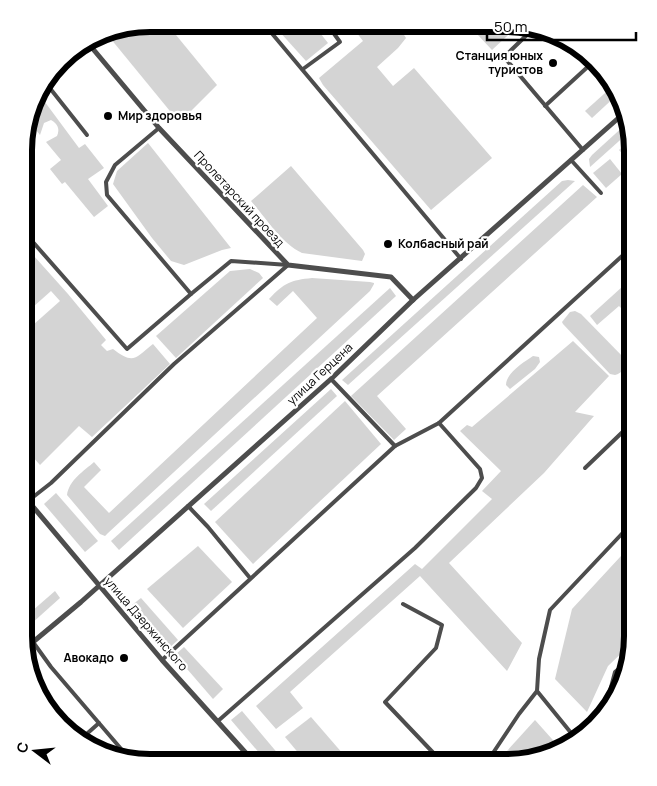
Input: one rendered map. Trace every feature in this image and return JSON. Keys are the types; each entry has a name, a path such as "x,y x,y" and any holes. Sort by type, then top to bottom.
{"street":[{"name":"Пролетарский проезд","path":"92,48 159,128 288,265 392,277 413,300"},
{"name":"улица Герцена","path":"33,642 332,379 413,300 619,118"},
{"name":"улица Дзержинского","path":"32,506 162,660 246,753"}],"lane":[{"path":"303,69 340,42 333,32"},
{"path":"271,33 461,259"},
{"path":"527,35 504,57 583,150"},
{"path":"545,106 589,66"},
{"path":"50,88 87,135"},
{"path":"159,128 115,164 106,182 107,195 191,294"},
{"path":"571,160 601,193"},
{"path":"32,241 127,349 231,261 288,265"},
{"path":"162,660 395,446 439,423 624,254"},
{"path":"32,498 51,483 174,364 288,265"},
{"path":"332,379 395,446"},
{"path":"218,721 415,548 476,488 482,478 480,469 439,423"},
{"path":"585,468 624,431"},
{"path":"187,506 208,527 250,578"},
{"path":"493,753 537,691 539,658 550,610 624,532"},
{"path":"402,604 442,625 436,648 385,702 433,753"},
{"path":"33,642 51,667 121,749"},
{"path":"608,695 615,672 619,668"},
{"path":"537,691 571,734"},
{"path":"86,734 99,723"}],"shaded area":[{"path":"356,32 402,32 406,38 377,67 393,86 414,68 492,158 431,210 319,78 363,41"},
{"path":"479,32 511,33 492,50 477,34"},
{"path":"143,33 174,33 217,85 184,118 174,116 112,40"},
{"path":"280,33 320,33 328,43 306,61"},
{"path":"608,90 612,99 592,118 585,111"},
{"path":"44,101 79,148 85,144 104,168 88,179 108,206 94,217 65,182 62,184 50,169 61,160 46,142 57,136 57,125 51,120 44,123 40,135 35,129"},
{"path":"622,128 623,137 590,167 589,159"},
{"path":"148,143 231,248 184,265 171,261 152,238 113,184 117,171"},
{"path":"624,146 624,156 619,150"},
{"path":"610,159 622,174 606,188 593,173"},
{"path":"291,166 363,250 365,254 362,261 302,253 294,249 274,230 251,201"},
{"path":"562,181 575,181 348,385 342,380"},
{"path":"583,185 597,197 377,396 406,429 394,440 351,396"},
{"path":"32,254 106,340 101,345 107,351 113,349 126,357 134,358 153,344 170,364 92,437 79,426 40,465 32,456 32,324 60,301 51,291 32,308"},
{"path":"250,269 259,273 263,278 176,358 156,336 230,271"},
{"path":"312,278 370,282 374,284 370,291 105,536 100,534 67,495 74,480 94,462 101,470 84,487 109,513 317,318 293,291 277,306 269,299 288,283"},
{"path":"624,285 624,309 619,306 597,325 590,316"},
{"path":"390,288 396,296 119,550 111,541"},
{"path":"575,311 581,314 624,358 624,368 621,372 615,375 610,374 563,324 562,322 570,312"},
{"path":"573,341 609,376 575,412 594,416 544,473 449,563 522,643 507,671 420,576 290,692 303,708 276,729 256,706 415,564 422,569 492,499 482,491 501,471 460,431 467,425 472,427"},
{"path":"533,356 539,357 540,362 535,369 510,389 506,385 509,376 516,368"},
{"path":"331,389 337,396 211,511 204,504"},
{"path":"345,401 381,444 253,564 215,522"},
{"path":"56,493 98,541 85,552 44,504"},
{"path":"198,546 232,582 183,628 147,589"},
{"path":"624,553 623,652 608,666 587,712 555,679 572,609"},
{"path":"55,591 60,598 32,623 32,611"},
{"path":"141,598 178,640 169,648 132,605"},
{"path":"184,647 223,689 213,699 175,655"},
{"path":"242,711 277,753 259,753 231,720"},
{"path":"311,717 342,753 298,753 285,737"},
{"path":"535,720 555,742 537,749 505,753"}],"place":[{"name":"Станция юных туристов","path":"553,63"},
{"name":"Мир здоровья","path":"108,116"},
{"name":"Колбасный рай","path":"388,244"},
{"name":"Авокадо","path":"124,658"}]}
